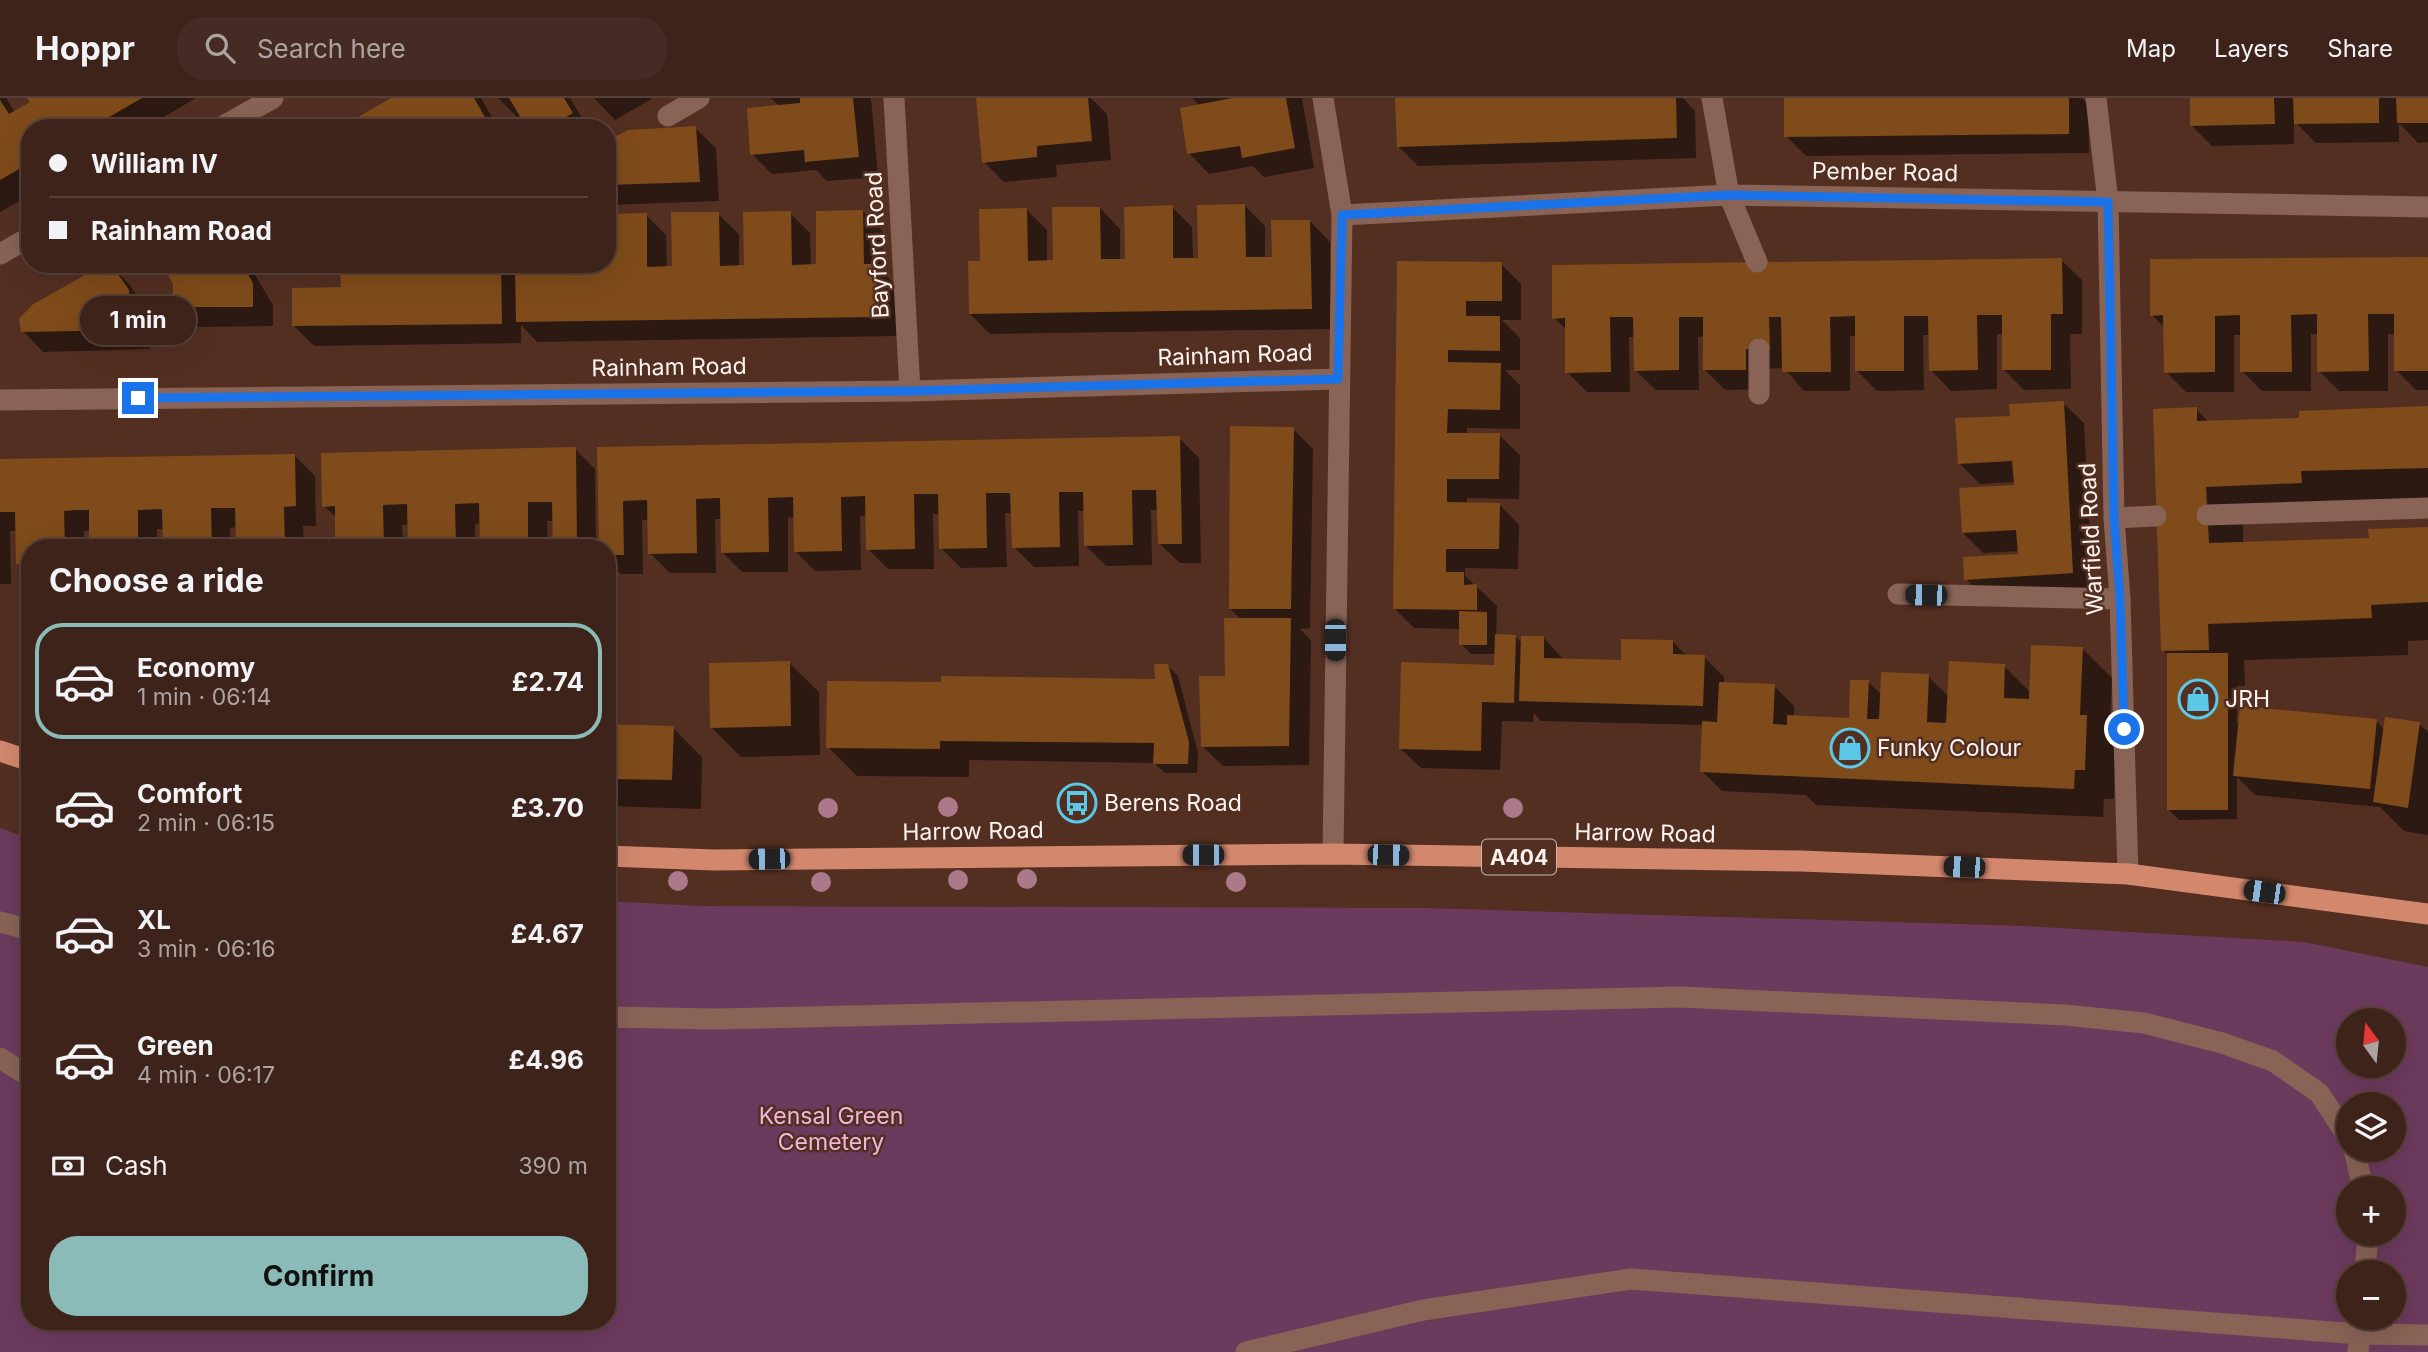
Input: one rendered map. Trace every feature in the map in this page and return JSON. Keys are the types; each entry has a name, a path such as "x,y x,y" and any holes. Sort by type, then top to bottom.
{"main road":[{"path":"0,751 21,758"},
{"name":"Harrow Road","path":"616,856 713,860 1332,854 1801,861 2128,874 2428,914"}],"street":[{"path":"236,119 272,98"},
{"path":"667,116 699,98"},
{"name":"Bayford Road","path":"894,98 910,391"},
{"path":"1323,98 1342,215 1332,854"},
{"path":"1712,98 1729,195 1757,262"},
{"name":"Warfield Road","path":"2096,98 2108,202 2114,518 2120,598 2128,874"},
{"name":"Pember Road","path":"1342,215 1729,195 2428,207"},
{"path":"0,254 21,242"},
{"path":"1759,349 1759,394"},
{"name":"Rainham Road","path":"0,400 910,391 1338,379"},
{"path":"2207,515 2428,508"},
{"path":"2114,518 2156,516"},
{"path":"1898,594 2120,598"},
{"path":"0,922 21,928"},
{"path":"616,1017 715,1019 1681,997 2066,1015 2144,1024 2222,1043 2273,1061 2319,1093 2336,1119"},
{"path":"0,1058 21,1071"},
{"path":"1246,1352 1423,1310 1631,1279 2360,1335 2428,1335"}],"green space":[{"name":"Kensal Green Cemetery","path":"0,828 21,836 21,1330 616,1330 616,901 700,906 1424,908 2024,926 2304,942 2428,967 2428,1352 0,1352"}],"building":[{"path":"27,98 142,98 106,119 21,119 21,168 0,180 0,100 9,114 30,102"},
{"path":"391,98 474,98 486,119 355,119"},
{"path":"509,98 564,98 573,113 563,119 522,119"},
{"path":"800,98 853,98 859,157 805,162 804,150 750,155 747,108 800,103"},
{"path":"976,98 1088,98 1092,141 1037,146 1037,157 982,163"},
{"path":"1232,98 1286,98 1295,148 1242,158 1240,146 1187,154 1180,108"},
{"path":"1395,98 1676,98 1677,138 1397,147"},
{"path":"1784,98 2069,98 2069,134 1784,137"},
{"path":"2190,98 2274,98 2275,124 2190,126"},
{"path":"2293,98 2379,98 2379,123 2294,124"},
{"path":"2396,98 2428,98 2428,123 2397,123"},
{"path":"696,126 700,182 616,185 616,136 628,130"},
{"path":"1245,204 1246,257 1272,257 1271,220 1310,220 1312,309 969,314 968,261 980,261 979,209 1027,208 1028,261 1053,260 1052,207 1100,207 1101,259 1125,259 1124,207 1173,205 1173,258 1198,258 1197,205"},
{"path":"863,210 864,264 876,264 877,317 516,322 515,273 616,273 616,214 647,213 647,267 672,266 671,212 719,212 720,266 744,265 743,212 791,211 792,265 816,264 816,211"},
{"path":"2428,257 2428,371 2394,371 2394,314 2368,314 2369,371 2317,372 2317,314 2291,315 2292,372 2240,372 2240,315 2215,316 2215,372 2164,373 2163,315 2150,316 2150,259"},
{"path":"2062,258 2063,314 2051,314 2051,370 2002,370 2002,315 1977,315 1978,370 1929,371 1928,316 1904,316 1904,371 1855,371 1855,316 1830,317 1831,372 1782,372 1781,317 1769,317 1770,349 1746,349 1746,370 1703,370 1703,317 1679,317 1679,370 1634,371 1633,317 1610,317 1611,372 1565,373 1565,318 1552,319 1552,265"},
{"path":"1397,261 1502,262 1502,301 1466,301 1466,316 1500,316 1500,351 1448,350 1448,362 1501,363 1500,410 1448,409 1447,433 1500,433 1499,479 1447,479 1447,502 1500,503 1499,549 1446,549 1446,572 1464,572 1464,585 1477,584 1477,610 1393,609"},
{"path":"88,273 117,273 129,290 131,330 21,332 19,319 32,305"},
{"path":"167,273 247,273 253,283 253,307 173,307 173,284"},
{"path":"340,273 501,273 502,324 292,326 292,288 341,287"},
{"path":"2064,401 2073,573 1964,580 1963,557 2018,554 2016,530 1962,533 1959,488 2014,485 2012,461 1958,464 1955,418 2010,416 2009,404"},
{"path":"2428,406 2428,468 2301,471 2302,483 2206,487 2209,543 2369,538 2368,529 2428,527 2428,602 2371,605 2372,618 2208,624 2209,650 2161,651 2153,409 2197,407 2197,421 2299,418 2299,411"},
{"path":"1230,426 1294,427 1291,609 1229,609"},
{"path":"1180,436 1182,544 1158,544 1156,490 1132,490 1133,545 1084,546 1083,492 1059,492 1060,547 1012,548 1010,493 986,493 987,548 939,549 938,494 914,494 915,549 866,550 865,496 841,497 842,551 794,552 793,497 768,498 769,552 721,553 720,498 696,499 697,553 648,554 647,500 623,501 624,555 616,555 616,539 599,539 597,447"},
{"path":"576,447 577,539 553,539 552,502 528,502 528,539 480,539 479,503 455,504 456,539 408,539 407,504 383,505 384,539 335,539 335,506 322,507 321,453"},
{"path":"295,454 296,506 284,507 285,539 236,539 235,508 211,508 212,539 163,539 162,509 138,510 138,539 89,539 89,510 64,511 65,539 21,539 21,564 16,564 15,512 0,512 0,459"},
{"path":"1459,611 1487,612 1487,645 1459,645"},
{"path":"1224,618 1291,618 1289,746 1201,747 1199,676 1225,676"},
{"path":"1495,634 1516,635 1514,703 1482,702 1481,751 1399,749 1401,662 1494,665"},
{"path":"1521,636 1544,636 1544,658 1621,660 1621,639 1673,640 1673,654 1705,655 1703,706 1519,701"},
{"path":"2031,645 2083,647 2080,715 2087,715 2085,770 2075,770 2074,789 1700,772 1702,721 1717,722 1719,682 1775,684 1773,724 1787,725 1787,715 1849,718 1850,680 1869,680 1867,719 1879,719 1881,672 1929,674 1927,722 1946,723 1949,661 2005,664 2004,698 2029,699"},
{"name":"JRH","path":"2167,653 2228,653 2228,810 2167,810"},
{"path":"790,661 791,726 710,728 709,663"},
{"path":"1154,664 1168,664 1189,742 1188,764 1153,764 1154,743 940,741 940,749 826,748 827,681 941,682 941,676 1155,679"},
{"path":"2240,706 2377,719 2370,789 2233,776"},
{"path":"2385,717 2420,722 2408,808 2373,802"},
{"path":"616,724 674,726 672,780 616,779"}],"place":[{"name":"JRH","path":"2198,699"},
{"name":"Funky Colour","path":"1850,748"},
{"name":"Berens Road","path":"1077,803"}],"route":[{"path":"138,398 910,391 1338,379 1342,215 1729,195 2108,202 2114,518 2120,598 2124,729"}]}
